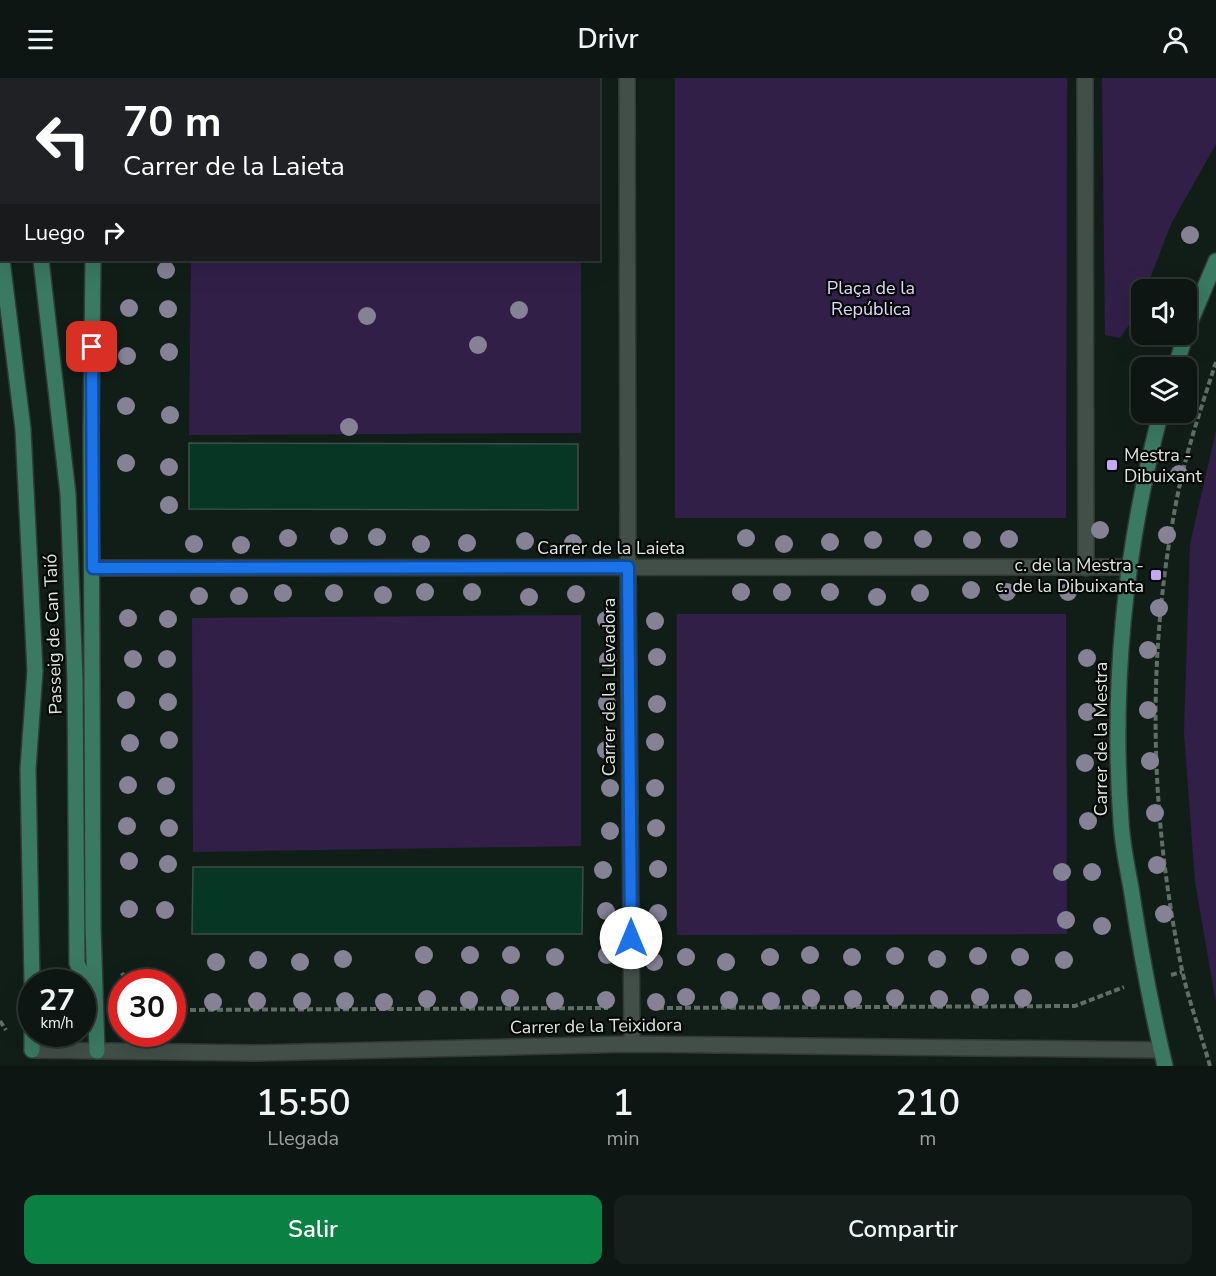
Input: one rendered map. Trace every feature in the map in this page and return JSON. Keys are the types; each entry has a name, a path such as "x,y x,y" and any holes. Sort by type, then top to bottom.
{"main road":[{"name":"Passeig de Can Taió","path":"2,261 23,429 35,671 28,769 32,969"},
{"name":"Passeig de Can Taió","path":"41,261 68,494 75,679 77,963 80,969"},
{"name":"Passeig de Can Taió","path":"93,261 91,435 95,969"},
{"path":"1197,307 1216,261"},
{"name":"Carrer de la Mestra","path":"1158,423 1128,567 1121,634 1118,699 1121,823 1147,982 1165,1066"},
{"name":"Passeig de Can Taió","path":"96,1005 97,1051"}],"street":[{"name":"Carrer de la Llevadora","path":"627,78 628,567 633,1044"},
{"path":"1085,78 1086,568"},
{"name":"Carrer de la Laieta","path":"93,568 1128,567"},
{"name":"Carrer de la Teixidora","path":"32,1050 256,1053 633,1044 1161,1050"}],"path":[{"path":"1210,1066 1182,972 1164,869 1157,800 1155,715 1158,637 1167,558 1179,492 1216,362"},
{"path":"186,1010 1075,1006 1125,986 1182,972"}],"green space":[{"name":"Plaça de la República","path":"675,78 1067,78 1066,518 675,518"},
{"path":"1102,78 1216,78 1216,144 1171,224 1150,279 1131,279 1131,322 1120,338 1105,335"},
{"path":"191,261 581,261 581,433 189,435"},
{"path":"1216,431 1216,1003 1195,882 1184,732 1190,544"},
{"path":"677,614 1066,614 1067,934 677,935"},
{"path":"581,615 581,846 193,852 192,618"}],"building":[{"path":"189,443 578,444 578,510 189,509"},
{"path":"193,867 583,867 582,934 192,934"}],"place":[{"name":"Mestra - Dibuixant","path":"1112,465"},
{"name":"c. de la Mestra - c. de la Dibuixanta","path":"1156,575"}],"route":[{"path":"92,347 93,568 628,567 631,938"}]}
